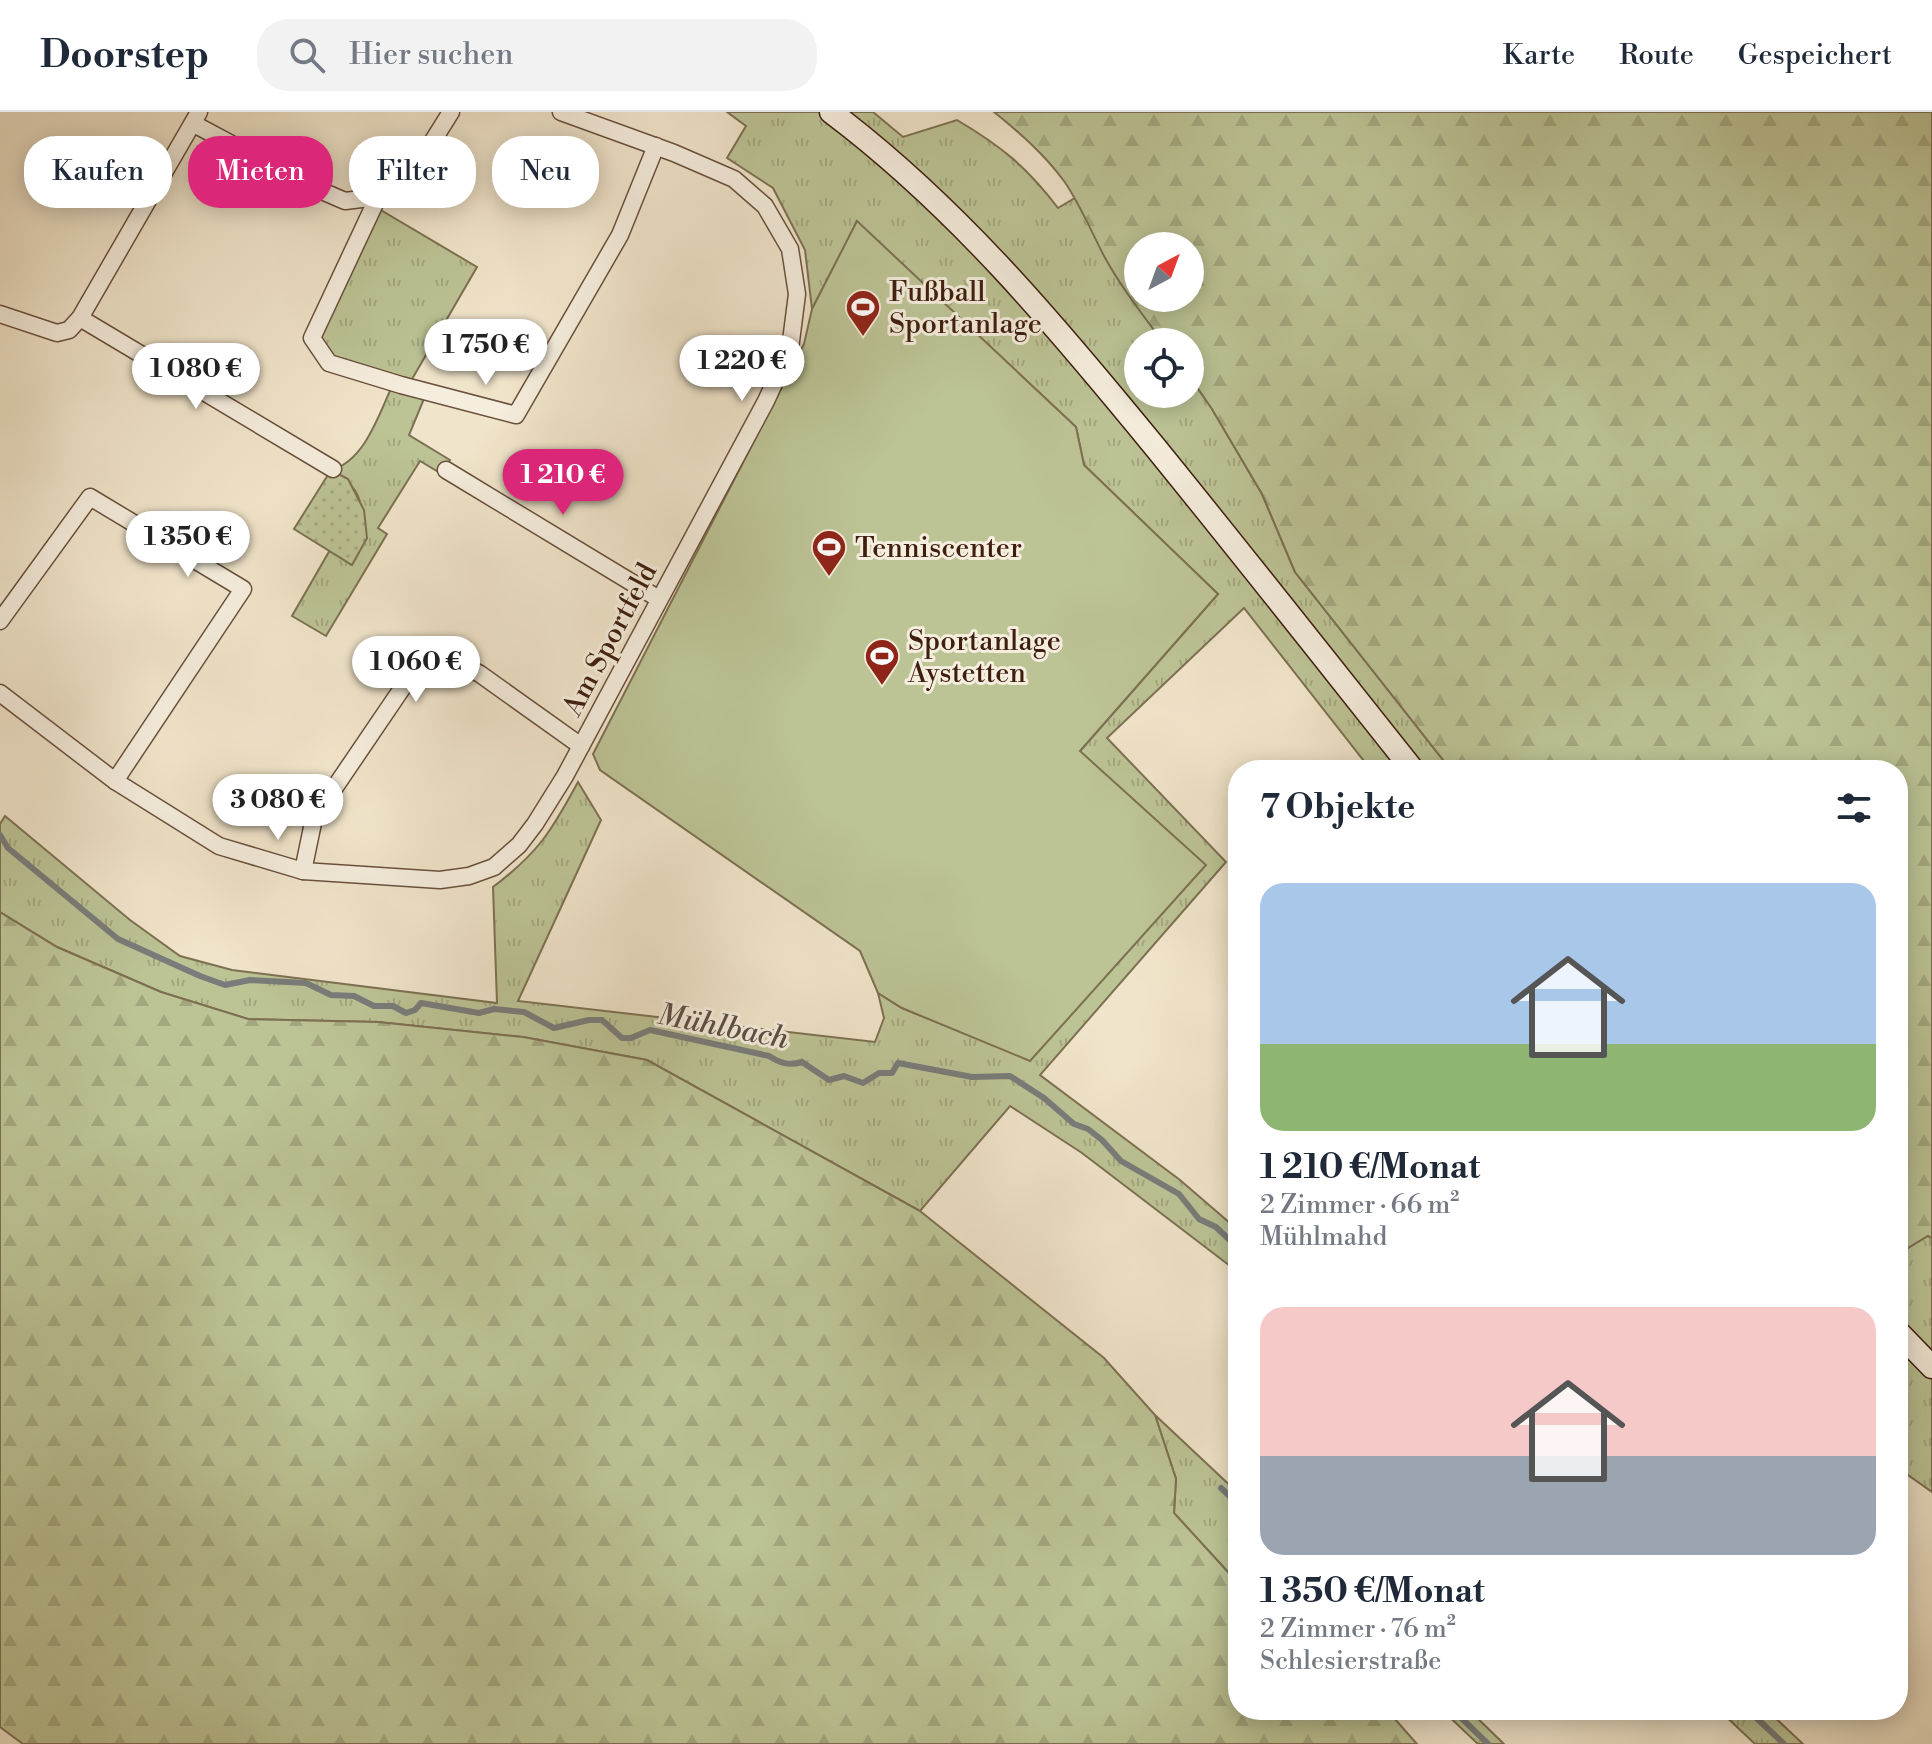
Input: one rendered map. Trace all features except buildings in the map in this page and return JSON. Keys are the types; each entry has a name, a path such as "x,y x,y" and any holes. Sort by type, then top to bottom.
{"main road":[{"path":"831,112 905,171 1014,280 1240,552 1405,760"},
{"path":"1908,1342 1932,1367"}],"street":[{"path":"436,136 451,112"},
{"name":"Am Sportfeld","path":"0,693 115,781 219,846 303,871 440,880 469,876 494,867 519,845 565,776 766,401 790,349 797,294 790,249 765,206 734,179 656,146 561,112"},
{"path":"0,314 57,333 75,324 196,118 308,185 349,201"},
{"path":"373,208 312,338 329,363 516,415 620,235 656,146"},
{"path":"75,324 333,469"},
{"path":"446,470 659,599"},
{"path":"0,621 90,497 243,589 115,781"},
{"path":"303,871 314,818 422,659 433,649 480,674 581,746"}],"green space":[{"path":"727,112 873,112 903,137 957,120 1012,158 1058,208 1075,198 1124,285 1124,312 1142,312 1153,328 1124,328 1124,408 1204,408 1204,397 1262,494 1295,572 1443,760 1363,760 1244,608 1107,738 1226,862 1040,1075 1180,1180 1228,1221 1228,1264 1082,1153 1010,1106 920,1211 647,1060 523,1037 378,1022 248,1019 161,992 57,947 0,912 0,824 5,816 130,920 180,956 232,970 497,1003 493,887 542,840 578,782 601,820 518,1001 875,1042 884,1018 878,993 902,1008 1030,1060 1080,751 1218,594 1084,465 1076,427 857,222 812,309 805,250 773,188 727,158 746,126"},
{"path":"994,112 1932,112 1932,1238 1928,1236 1908,1248 1908,760 1443,760 1295,572 1262,494 1204,397 1204,328 1153,328 1141,312 1204,312 1204,232 1124,232 1124,287 1064,181 1040,153"},
{"path":"373,208 477,267 408,386 329,362 313,337"},
{"name":"Sportanlage Aystetten","path":"857,221 1076,427 1084,465 1218,594 1080,751 1206,865 1030,1061 902,1008 878,993 860,951 600,770 593,754 804,344 812,309"},
{"path":"393,384 426,394 409,435 450,460 442,474 420,461 378,528 387,534 326,636 292,616 330,550 352,564 361,523 359,500 345,479 331,470 343,465 362,447"},
{"path":"331,470 348,479 364,510 367,538 352,565 294,529"},
{"path":"0,912 57,947 161,992 248,1019 378,1022 523,1037 647,1060 920,1211 1104,1358 1155,1415 1176,1479 1174,1513 1228,1572 1228,1720 1396,1720 1417,1744 23,1744 0,1727"},
{"path":"1928,1235 1932,1238 1932,1492 1908,1475 1908,1248"},
{"path":"1155,1415 1228,1484 1228,1572 1174,1513 1176,1479"},
{"path":"1453,1720 1479,1720 1504,1744 1478,1744"},
{"path":"1730,1720 1778,1720 1803,1744 1755,1744"}],"waterway":[{"name":"Mühlbach","path":"0,835 8,848 118,939 225,985 250,980 306,983 331,995 354,996 374,1006 393,1006 406,1013 415,1010 421,1003 479,1013 494,1009 524,1012 554,1028 602,1020 622,1038 631,1038 650,1030 769,1056 784,1063 802,1062 829,1080 844,1076 863,1083 879,1073 892,1073 898,1063 972,1077 1010,1076 1044,1098 1074,1124 1088,1129 1121,1161 1179,1194 1199,1219 1216,1227 1228,1238"},
{"path":"1221,1488 1228,1495"},
{"path":"1463,1720 1488,1744"},
{"name":"Mühlbach","path":"1759,1720 1784,1744"}],"place":[{"name":"Fußball Sportanlage","path":"863,338"},
{"name":"Tenniscenter","path":"829,578"},
{"name":"Sportanlage Aystetten","path":"882,687"}]}
